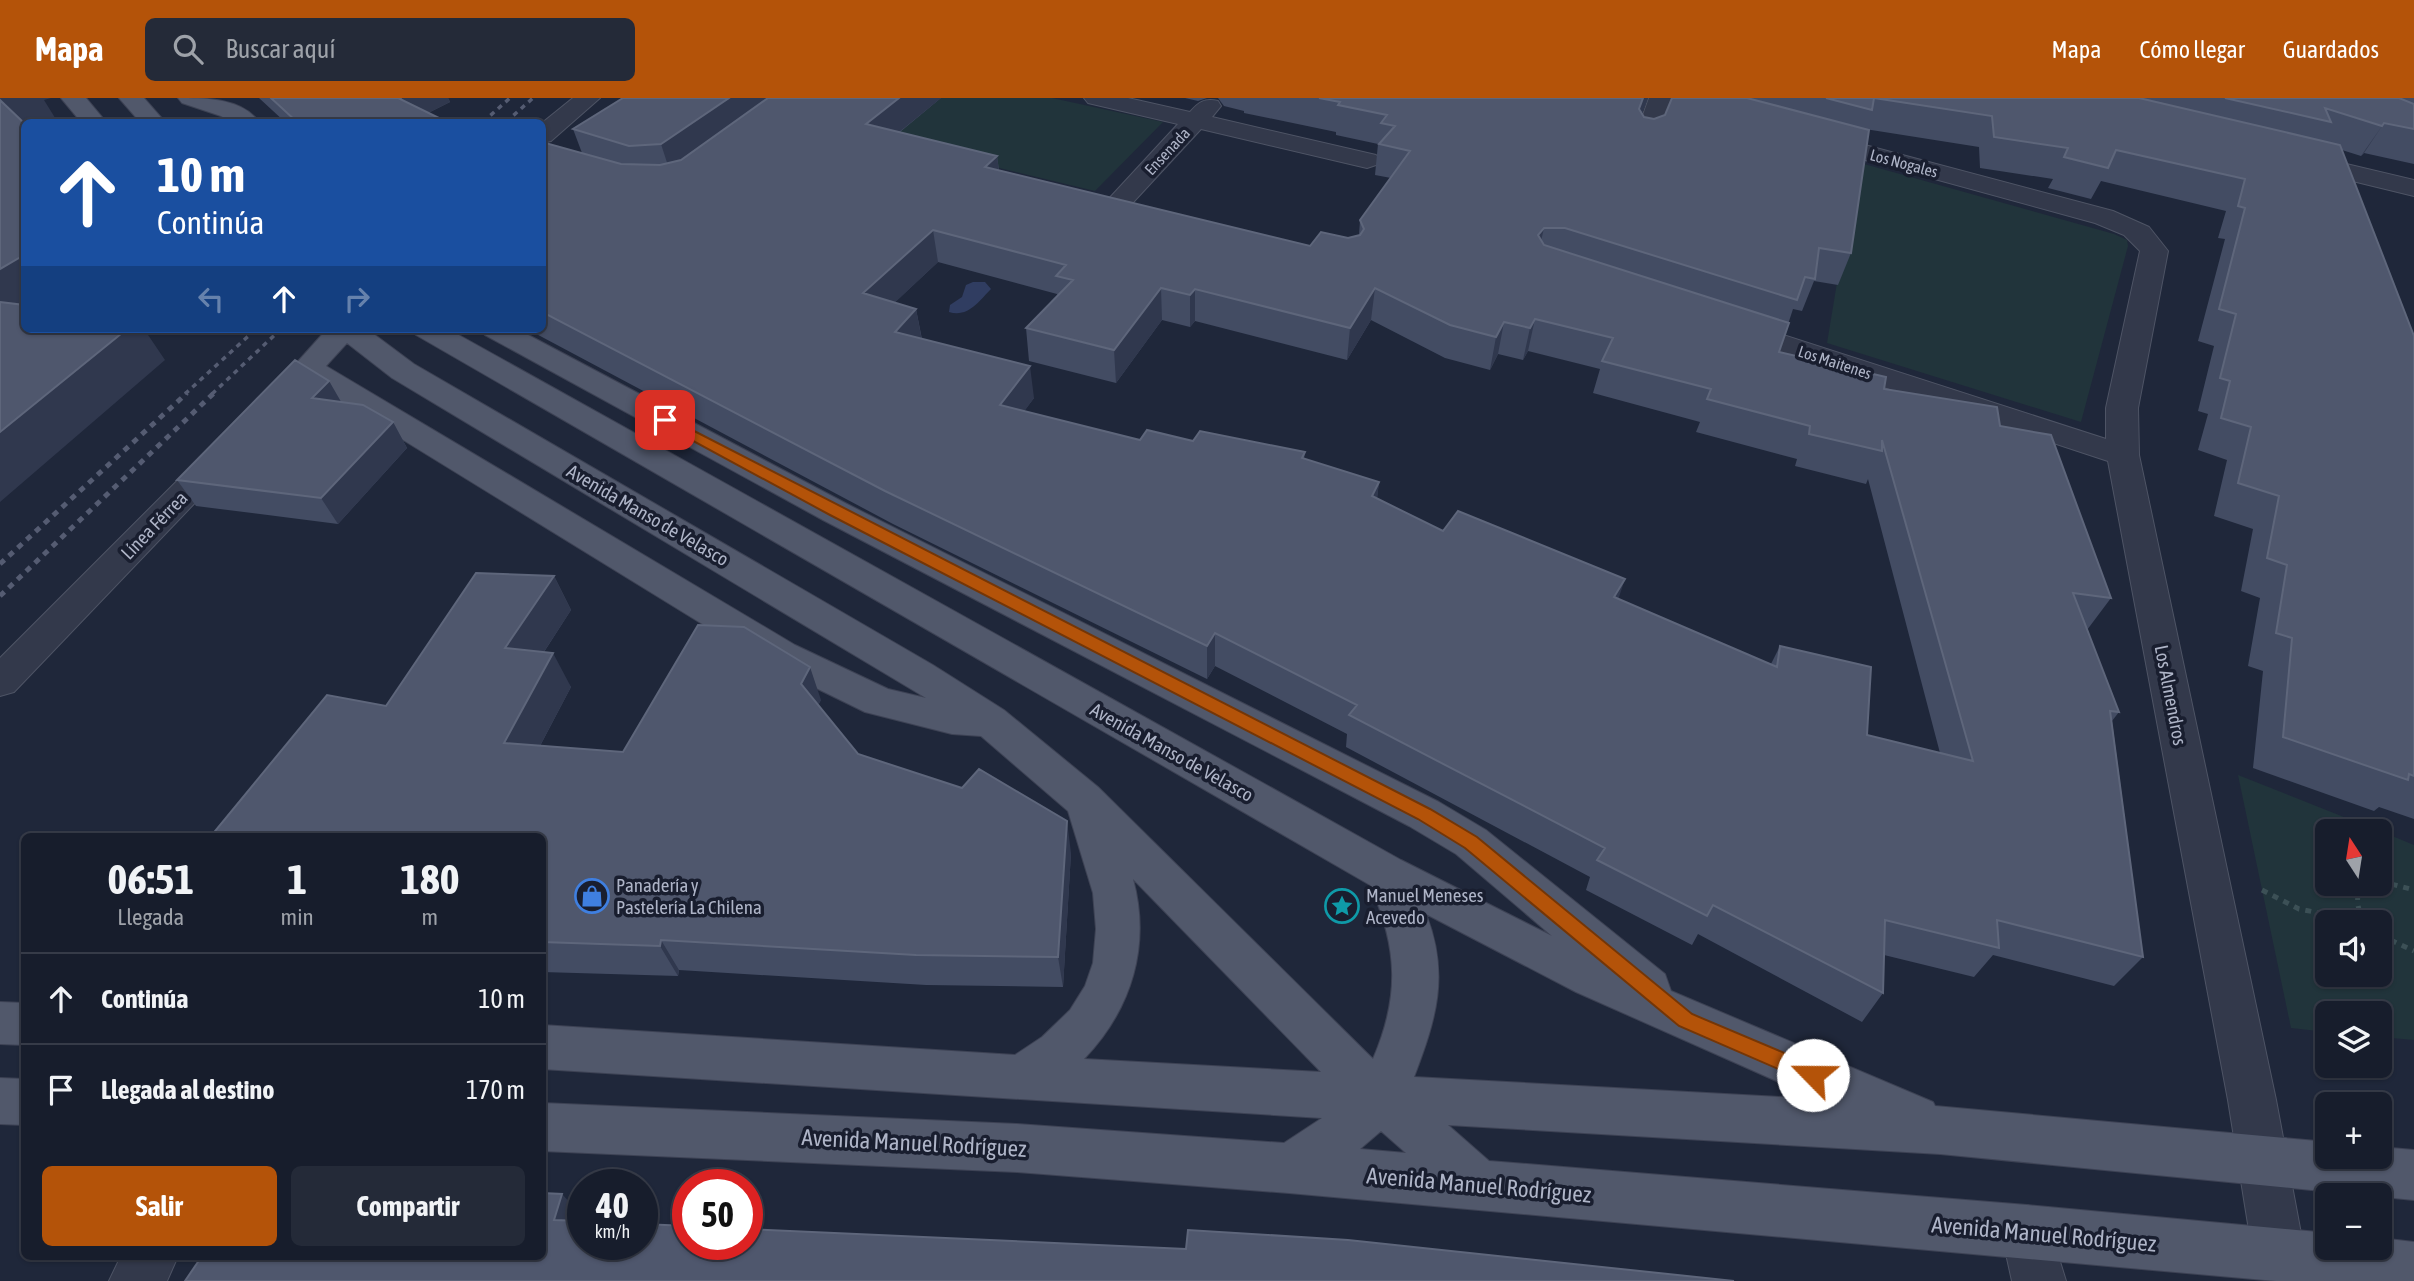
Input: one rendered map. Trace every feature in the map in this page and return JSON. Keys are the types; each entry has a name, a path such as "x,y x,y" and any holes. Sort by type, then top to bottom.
{"main road":[{"path":"73,98 91,119"},
{"path":"131,98 150,119"},
{"path":"184,98 203,119"},
{"path":"190,98 230,111 242,119"},
{"path":"342,333 306,369 782,655 878,702 952,719 990,721"},
{"name":"Avenida Manso de Velasco","path":"351,333 403,371 920,675 990,721 1083,799 1213,933 1380,1098 1479,1185"},
{"name":"Avenida Manso de Velasco","path":"433,333 1387,873 1551,958 1686,1020 1940,1130"},
{"path":"502,333 835,512 1424,814 1471,842 1686,1020"},
{"path":"1022,1078 1049,1062 1084,1028 1104,996 1113,971 1119,911 1102,843 1083,799"},
{"path":"1289,1168 1352,1126 1380,1098 1405,1042 1417,1003 1417,971 1413,939 1402,905 1387,873"},
{"path":"0,1023 21,1024"},
{"path":"546,1047 1022,1078 1940,1130 2414,1175"},
{"path":"0,1101 21,1102"},
{"name":"Avenida Manuel Rodríguez","path":"546,1127 1017,1148 1289,1168 2027,1231 2414,1268"}],"street":[{"path":"547,149 588,98"},
{"path":"1096,98 1367,160"},
{"name":"Ensenada","path":"1144,210 1104,200 1195,121 1217,98"},
{"path":"1646,140 1668,99"},
{"name":"Los Nogales","path":"1798,134 2104,218 2141,233"},
{"path":"2365,176 2384,154"},
{"path":"2273,155 2414,188"},
{"name":"Los Almendros","path":"2141,233 2154,251 2122,408 2123,455 2252,1100 2260,1160 2279,1255"},
{"name":"Los Maitenes","path":"1704,319 2123,455"},
{"name":"Línea Férrea","path":"0,682 240,437"},
{"path":"2027,1231 2039,1281"},
{"path":"136,1281 149,1260"}],"path":[{"path":"2392,884 2414,890"},
{"path":"2253,885 2299,909 2315,912"},
{"path":"2392,941 2414,951"}],"shaded area":[{"path":"941,98 1052,98 1163,122 1095,191 888,141"},
{"path":"1857,162 2114,234 2127,240 2128,246 2081,422 1827,343"},
{"path":"2238,775 2349,819 2315,819 2315,896 2392,896 2392,836 2414,845 2414,1040 2392,1038 2392,1001 2315,1001 2315,1031 2291,1028"}],"water":[{"path":"985,282 991,289 967,311 949,312 950,305 962,297 966,285"}],"building":[{"path":"271,98 401,98 441,119 294,119"},
{"path":"623,98 729,98 661,144 629,146 573,129"},
{"path":"768,98 899,98 866,124 997,156 985,167 1310,246 1321,232 1348,238 1360,235 1364,229 1360,220 1410,151 1379,144 1395,126 1381,123 1387,115 1338,105 1340,102 1319,98 1643,98 1639,109 1644,117 1654,119 1665,115 1672,98 1747,98 1869,130 1851,253 1819,248 1815,279 1805,277 1797,300 1565,228 1544,228 1538,235 1544,245 1789,323 1779,352 1886,377 1884,389 1997,407 2000,426 2051,435 2111,598 2073,593 2119,712 2110,711 2143,957 1997,920 1999,948 1885,920 1883,993 1713,905 1707,916 1597,860 1605,848 1349,715 1357,705 1215,633 1207,646 885,491 546,314 546,143 621,164 660,165 681,160","holes":["933,230 1066,265 1056,276 1073,280 1026,328 1114,350 1161,288 1190,295 1195,289 1350,328 1375,288 1450,325 1496,337 1504,322 1530,328 1535,319 1613,338 1602,361 1711,389 1707,399 1810,426 1809,434 1882,451 1882,440 1973,761 1867,735 1871,667 1780,646 1777,667 1614,597 1625,579 1458,511 1443,531 1372,496 1379,482 1302,458 1305,452 1200,431 1193,441 1147,430 1140,440 1000,405 1030,366 895,332 916,309 863,293"]},
{"path":"1826,98 1874,98 1872,110"},
{"path":"1874,98 2139,98 2340,145 2414,336 2414,776 2409,774 2408,780 2283,737 2292,638 2276,633 2287,565 2267,558 2279,496 2238,483 2251,427 2221,418 2230,381 2220,378 2236,314 2219,309 2245,208 2238,206 2245,179 2116,150 2108,168 2064,157 2068,148 1994,137 1992,116"},
{"path":"2225,98 2399,98 2414,104 2414,129 2384,123 2382,126 2325,108 2331,122"},
{"path":"0,100 21,120 21,257 0,269"},
{"path":"0,302 21,305 21,333 122,333 0,432"},
{"path":"295,360 329,381 312,398 363,405 393,422 321,498 177,480"},
{"path":"476,573 554,576 505,648 553,653 504,743 623,752 698,625 744,627 810,667 801,684 858,754 962,788 979,769 1067,821 1058,957 916,955 661,940 660,946 546,942 546,833 213,833 327,695 386,706"},
{"path":"546,1193 562,1194 554,1220 567,1220 567,1260 658,1260 658,1225 672,1225 672,1260 763,1260 763,1230 1186,1249 1188,1230 1348,1240 1734,1281 185,1281 199,1260 546,1260"}],"railway":[{"path":"486,119 510,98"},
{"path":"509,119 533,98"},
{"path":"185,394 252,333"},
{"path":"212,394 277,333"},
{"path":"0,564 187,393"},
{"path":"0,596 214,393"}],"place":[{"name":"Panadería y Pastelería La Chilena","path":"592,896"},
{"name":"Manuel Meneses Acevedo","path":"1342,906"}],"route":[{"path":"665,420 835,512 1424,814 1471,842 1686,1020 1813,1075"}]}
